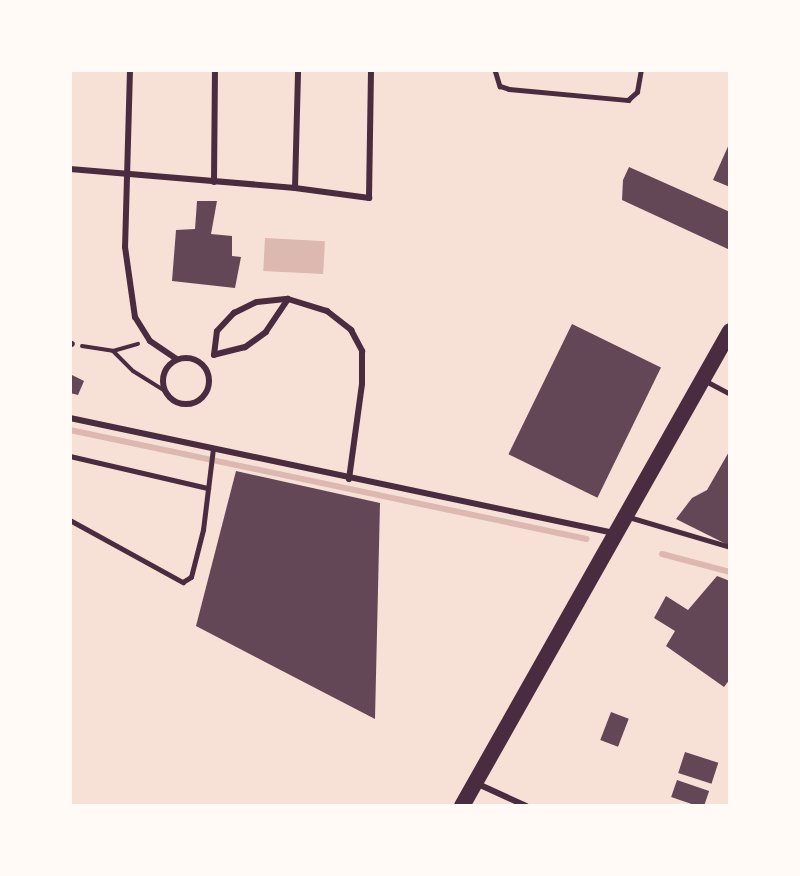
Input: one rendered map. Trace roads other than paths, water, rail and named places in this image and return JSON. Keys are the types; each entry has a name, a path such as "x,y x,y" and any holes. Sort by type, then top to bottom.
{"highway":[{"path":"468,794 729,331"}],"street":[{"path":"130,70 129,174 125,247 135,317 150,340 177,359"},
{"path":"214,182 215,70"},
{"path":"295,188 298,70"},
{"path":"70,169 295,188 369,198 371,70"},
{"path":"214,355 245,347 266,332 288,299"},
{"path":"204,367 214,355 217,331 234,313 257,302 288,299 327,310 351,330 362,351 362,384 349,479"},
{"path":"192,358 204,367 209,382 197,401 175,401 165,391 165,369 177,359 192,358"},
{"path":"70,418 349,479 614,533"},
{"path":"468,794 526,806"}],"lane":[{"path":"495,70 500,86 628,100 637,92 641,70"},
{"path":"701,379 729,394"},
{"path":"70,520 183,582 191,577 213,449"},
{"path":"70,456 208,488"},
{"path":"624,515 729,547"}],"waterway":[{"path":"70,430 587,539"},
{"path":"662,554 730,572"}]}
